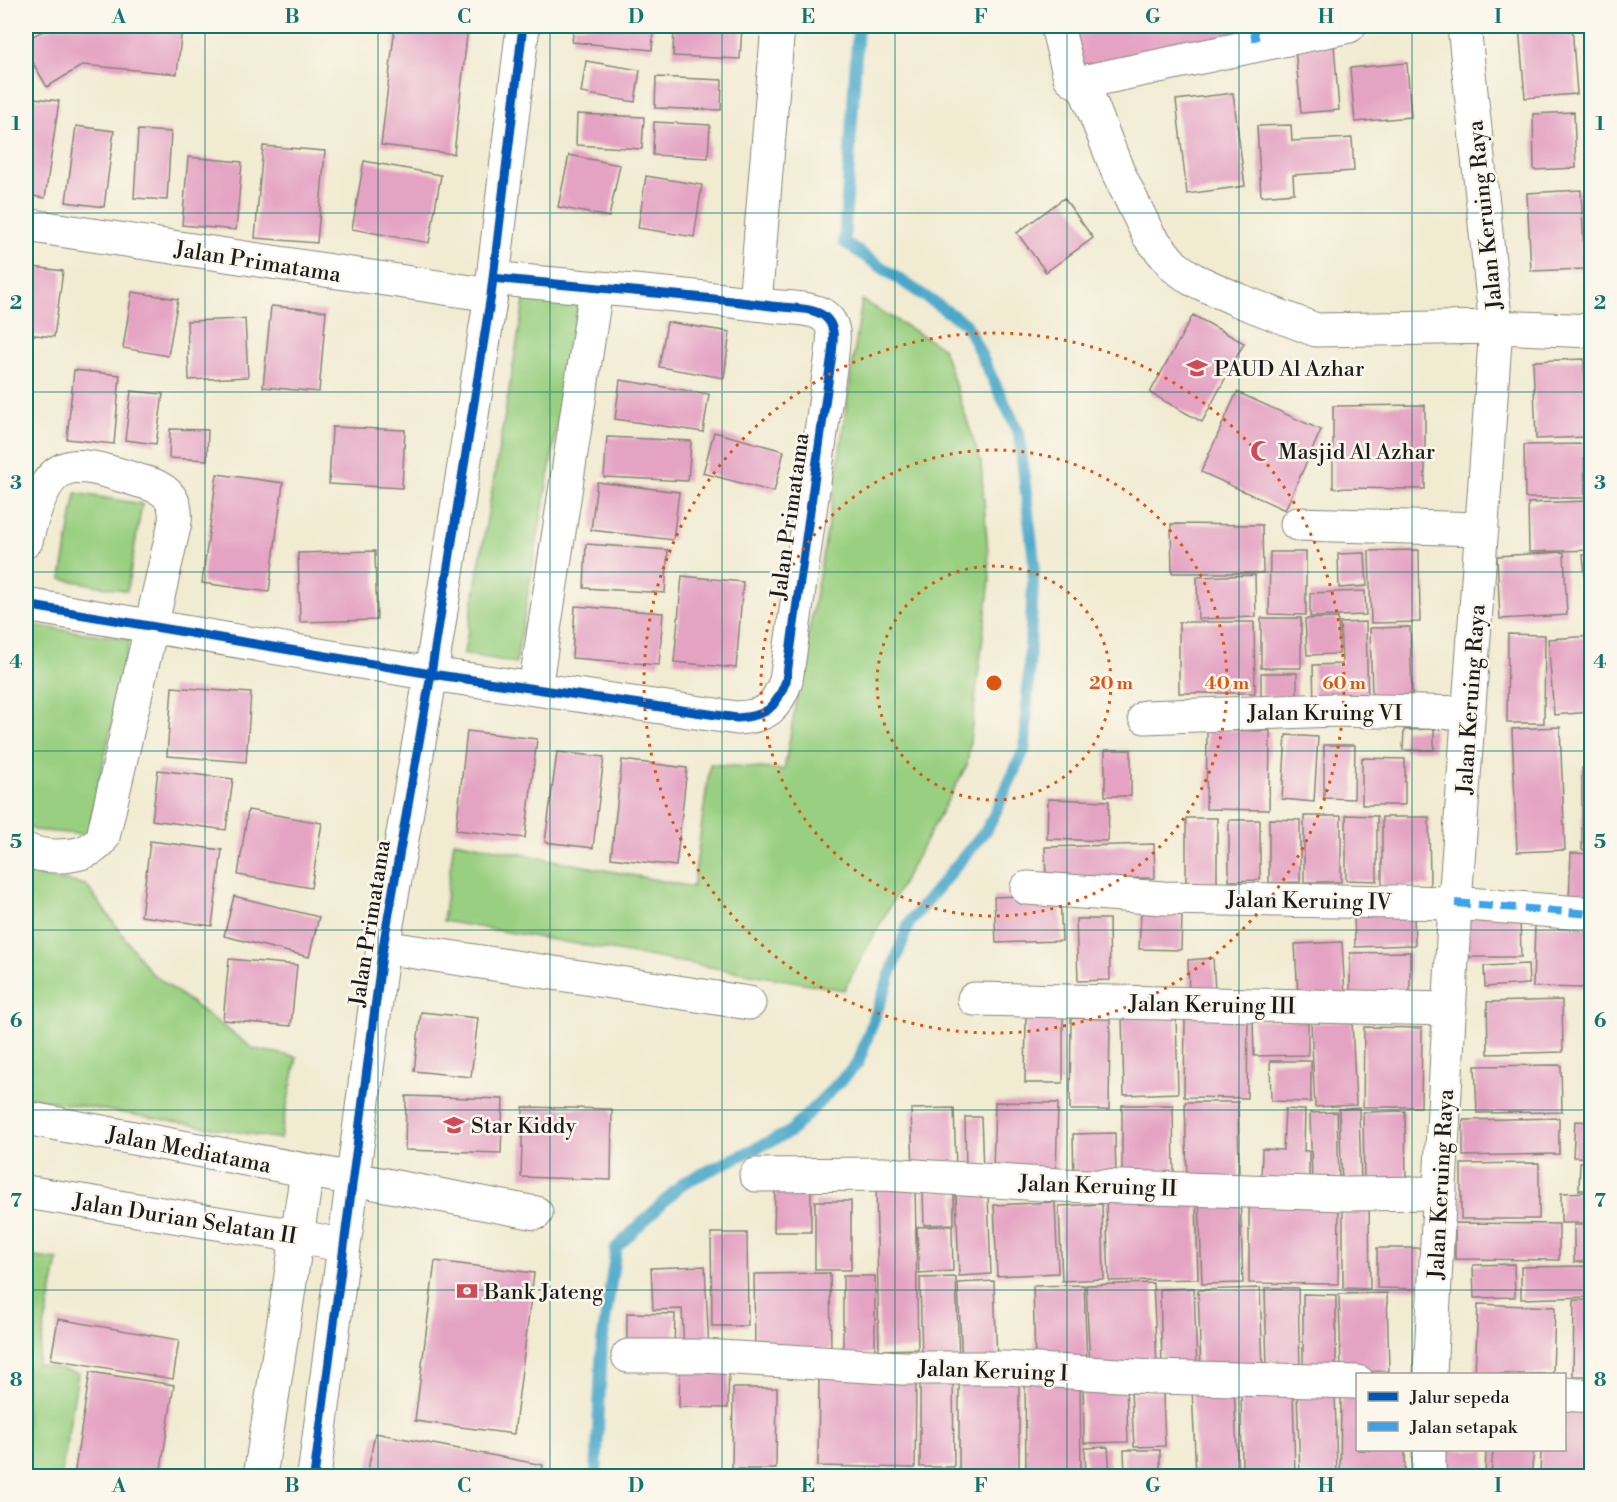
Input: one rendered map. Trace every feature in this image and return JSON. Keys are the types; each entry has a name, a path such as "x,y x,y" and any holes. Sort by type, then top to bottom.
{"street":[{"name":"Jalan Primatama","path":"314,1476 383,947 431,674 492,286 523,26"},
{"path":"755,304 778,26"},
{"path":"1057,26 1070,77 1074,82 1083,83 1255,34 1349,26"},
{"name":"Jalan Keruing Raya","path":"1430,1373 1455,903 1496,327 1464,26"},
{"path":"1083,83 1118,172 1149,236 1174,266 1192,279 1238,300 1316,330 1496,327 1592,330"},
{"name":"Jalan Primatama","path":"26,225 492,286 596,289 755,304 823,315 831,324 834,336 786,681 778,701 768,711 754,717 737,718 431,674 149,628 26,605"},
{"path":"535,689 596,289"},
{"path":"26,541 35,504 42,489 51,477 66,468 78,465 89,466 164,489 171,496 176,516 103,837 98,845 90,850 61,856 41,855 26,850"},
{"path":"1297,524 1482,530"},
{"name":"Jalan Kruing VI","path":"1145,717 1334,710 1468,713"},
{"name":"Jalan Keruing IV","path":"1027,888 1163,898 1455,903 1592,915"},
{"name":"Jalan Primatama","path":"383,947 749,1004"},
{"name":"Jalan Keruing III","path":"974,999 1450,1009"},
{"name":"Jalan Mediatama","path":"26,1118 352,1180"},
{"path":"260,1476 307,1172"},
{"name":"Jalan Keruing II","path":"756,1175 884,1174 1059,1185 1346,1194 1440,1193"},
{"path":"352,1180 536,1213"},
{"name":"Jalan Durian Selatan II","path":"26,1192 297,1236 344,1246"},
{"name":"Jalan Keruing I","path":"628,1356 703,1356 902,1368 1004,1368 1152,1377 1356,1382"},
{"path":"1566,1394 1592,1396"},
{"path":"1429,1451 1429,1476"}],"green space":[{"path":"525,296 578,305 516,663 464,654"},
{"path":"862,300 943,348 981,463 990,580 967,765 844,990 443,921 454,841 693,887 710,764 784,770 833,498"},
{"path":"76,493 142,504 127,591 61,579"},
{"path":"28,625 130,639 88,835 34,830 26,824 26,644"},
{"path":"26,873 86,885 150,972 254,1049 297,1057 280,1139 26,1097"},
{"path":"26,1256 58,1260 37,1364 78,1373 61,1476 26,1476"}],"building":[{"path":"54,26 182,27 177,74 83,65 47,87 26,51 26,39"},
{"path":"395,26 468,26 454,154 381,145"},
{"path":"574,26 654,26 652,50 572,42"},
{"path":"674,26 742,26 740,59 673,56"},
{"path":"1075,26 1244,26 1246,38 1082,67"},
{"path":"1519,26 1572,26 1577,94 1525,98"},
{"path":"1334,44 1339,110 1301,113 1295,48"},
{"path":"586,61 640,70 635,102 581,93"},
{"path":"1407,63 1411,117 1355,122 1350,68"},
{"path":"656,77 722,80 721,110 655,108"},
{"path":"1233,93 1245,186 1187,194 1176,100"},
{"path":"26,97 59,101 45,198 26,195"},
{"path":"1574,112 1576,168 1534,170 1533,114"},
{"path":"577,114 644,117 642,149 576,145"},
{"path":"654,122 710,125 708,158 653,155"},
{"path":"1291,125 1292,141 1352,138 1354,171 1293,175 1294,193 1261,196 1257,126"},
{"path":"76,126 114,131 104,207 66,202"},
{"path":"138,130 171,132 167,200 134,198"},
{"path":"263,146 325,151 317,243 255,238"},
{"path":"569,155 620,165 609,217 558,207"},
{"path":"188,157 242,162 236,230 182,225"},
{"path":"364,161 441,175 429,243 352,229"},
{"path":"646,176 702,185 694,237 638,228"},
{"path":"1581,190 1585,269 1531,271 1527,193"},
{"path":"1064,198 1093,238 1046,272 1017,233"},
{"path":"26,266 63,271 54,337 26,334"},
{"path":"132,292 178,299 168,356 123,348"},
{"path":"271,306 326,311 319,392 263,387"},
{"name":"PAUD Al Azhar","path":"1193,315 1244,343 1202,422 1150,393"},
{"path":"245,319 248,377 189,380 187,321"},
{"path":"667,322 730,332 724,378 659,367"},
{"path":"1584,359 1587,437 1536,439 1533,361"},
{"path":"74,370 120,375 114,444 67,439"},
{"path":"620,380 709,394 703,432 615,419"},
{"path":"131,391 163,394 156,444 125,440"},
{"name":"Masjid Al Azhar","path":"1237,392 1321,430 1285,510 1201,472"},
{"path":"1425,405 1425,489 1333,488 1333,406"},
{"path":"332,427 405,430 402,488 329,484"},
{"path":"170,429 208,430 207,460 169,458"},
{"path":"714,432 784,451 774,492 703,473"},
{"path":"607,437 691,441 688,481 604,477"},
{"path":"1584,444 1585,498 1525,498 1524,445"},
{"path":"217,474 283,483 269,592 202,583"},
{"path":"597,482 679,492 673,540 591,530"},
{"path":"1590,501 1592,550 1529,552 1528,503"},
{"path":"1171,524 1262,525 1263,573 1172,573"},
{"path":"586,544 668,550 665,593 584,588"},
{"path":"1419,550 1420,622 1371,623 1369,551"},
{"path":"375,551 377,620 300,622 298,553"},
{"path":"1270,552 1306,552 1306,615 1269,614"},
{"path":"1564,552 1567,615 1500,619 1497,556"},
{"path":"1365,553 1367,586 1339,588 1338,554"},
{"path":"1592,554 1592,584 1586,585 1583,555"},
{"path":"1255,575 1256,617 1198,619 1197,577"},
{"path":"682,576 743,582 736,668 674,662"},
{"path":"1365,591 1366,615 1310,617 1310,593"},
{"path":"575,606 663,613 659,665 572,658"},
{"path":"1261,618 1301,618 1301,668 1261,668"},
{"path":"1338,618 1339,654 1307,655 1305,619"},
{"path":"1179,622 1254,622 1255,693 1179,693"},
{"path":"1366,622 1368,703 1314,704 1313,665 1342,664 1340,623"},
{"path":"1410,627 1412,695 1372,696 1370,628"},
{"path":"1508,634 1545,635 1544,723 1507,723"},
{"path":"1592,636 1592,712 1554,715 1548,639"},
{"path":"1261,673 1297,673 1297,696 1261,696"},
{"path":"172,687 251,693 246,762 167,756"},
{"path":"1560,727 1565,850 1517,852 1512,729"},
{"path":"1434,729 1434,750 1403,750 1404,730"},
{"path":"1207,730 1270,731 1269,810 1206,809"},
{"path":"467,731 537,739 525,838 456,830"},
{"path":"1286,735 1318,737 1314,802 1282,799"},
{"path":"1324,745 1355,745 1354,799 1324,798"},
{"path":"1105,750 1131,750 1131,796 1105,796"},
{"path":"557,752 604,757 593,848 545,842"},
{"path":"1362,758 1405,759 1405,805 1362,805"},
{"path":"622,760 687,768 676,866 611,858"},
{"path":"1582,768 1592,768 1592,850 1582,850"},
{"path":"158,770 233,779 226,830 152,820"},
{"path":"1048,799 1109,801 1108,841 1047,839"},
{"path":"248,810 322,823 311,888 238,875"},
{"path":"1346,815 1377,816 1377,881 1346,880"},
{"path":"1304,816 1341,816 1341,882 1304,882"},
{"path":"1382,817 1429,817 1430,886 1382,886"},
{"path":"1186,818 1217,818 1217,885 1186,885"},
{"path":"1269,819 1300,820 1300,882 1269,883"},
{"path":"1229,820 1260,820 1260,880 1229,881"},
{"path":"150,841 222,850 212,926 141,916"},
{"path":"1154,844 1155,878 1046,880 1045,847"},
{"path":"1571,853 1592,854 1592,902 1569,901"},
{"path":"1060,895 1062,941 996,943 994,897"},
{"path":"234,896 319,917 309,957 224,936"},
{"path":"1141,913 1182,915 1181,950 1139,949"},
{"path":"1414,913 1415,945 1355,947 1354,915"},
{"path":"1466,915 1520,915 1521,957 1466,957"},
{"path":"1076,919 1109,919 1110,980 1078,981"},
{"path":"1535,924 1592,926 1592,988 1533,987"},
{"path":"1342,942 1345,995 1298,997 1295,944"},
{"path":"1410,952 1410,996 1350,996 1350,953"},
{"path":"1213,958 1215,991 1189,993 1188,960"},
{"path":"229,959 297,965 291,1026 223,1020"},
{"path":"1528,964 1529,984 1485,987 1484,966"},
{"path":"1562,1000 1563,1052 1488,1054 1487,1002"},
{"path":"421,1012 478,1018 471,1077 414,1071"},
{"path":"1026,1015 1063,1015 1063,1083 1025,1083"},
{"path":"1122,1015 1176,1015 1178,1093 1124,1095"},
{"path":"1185,1015 1248,1015 1247,1098 1184,1097"},
{"path":"1071,1018 1110,1019 1109,1110 1070,1110"},
{"path":"1308,1019 1308,1055 1254,1056 1253,1020"},
{"path":"1352,1021 1356,1105 1315,1107 1311,1023"},
{"path":"1364,1027 1422,1028 1421,1107 1363,1107"},
{"path":"1270,1061 1311,1061 1311,1102 1271,1101"},
{"path":"1561,1065 1562,1112 1477,1113 1475,1066"},
{"name":"Star Kiddy","path":"406,1096 503,1099 501,1153 405,1150"},
{"path":"995,1102 1058,1103 1056,1173 993,1171"},
{"path":"1185,1102 1238,1102 1239,1178 1187,1179"},
{"path":"1122,1105 1173,1105 1174,1177 1122,1177"},
{"path":"523,1107 612,1109 611,1180 521,1177"},
{"path":"954,1108 956,1169 913,1171 911,1109"},
{"path":"1359,1108 1361,1185 1342,1186 1339,1109"},
{"path":"1285,1109 1305,1110 1304,1151 1309,1151 1309,1186 1261,1184 1262,1149 1283,1150"},
{"path":"1405,1111 1406,1179 1364,1180 1363,1112"},
{"path":"1337,1112 1339,1182 1312,1183 1310,1113"},
{"path":"965,1117 981,1117 983,1170 966,1171"},
{"path":"1559,1118 1559,1154 1463,1156 1463,1120"},
{"path":"1575,1121 1592,1122 1592,1158 1573,1157"},
{"path":"1115,1133 1116,1178 1074,1179 1073,1134"},
{"path":"1580,1162 1592,1163 1592,1190 1579,1190"},
{"path":"1539,1163 1539,1219 1461,1219 1461,1164"},
{"path":"915,1184 918,1349 879,1350 876,1185"},
{"path":"775,1188 811,1188 811,1232 774,1232"},
{"path":"923,1191 954,1191 954,1224 924,1225"},
{"path":"1592,1192 1592,1223 1561,1223 1561,1193"},
{"path":"988,1193 991,1274 959,1276 956,1195"},
{"path":"1240,1193 1243,1283 1202,1284 1199,1195"},
{"path":"1196,1196 1198,1279 1109,1281 1106,1199"},
{"path":"1343,1200 1369,1200 1370,1289 1343,1288"},
{"path":"815,1201 851,1201 851,1270 815,1270"},
{"path":"1055,1202 1058,1273 997,1276 994,1205"},
{"path":"1102,1204 1104,1279 1062,1281 1059,1206"},
{"path":"1339,1205 1338,1284 1249,1283 1249,1206"},
{"path":"1455,1223 1559,1224 1559,1260 1455,1259"},
{"path":"1574,1225 1592,1225 1592,1262 1574,1262"},
{"path":"952,1226 953,1271 919,1273 917,1227"},
{"path":"711,1233 747,1233 748,1326 712,1326"},
{"path":"1377,1248 1420,1248 1420,1289 1377,1288"},
{"path":"435,1261 534,1273 514,1434 415,1421"},
{"path":"1514,1264 1515,1297 1474,1298 1473,1265"},
{"path":"705,1266 709,1351 684,1351 682,1309 653,1310 651,1268"},
{"path":"1589,1266 1590,1297 1521,1299 1521,1267"},
{"path":"830,1273 831,1350 755,1352 754,1274"},
{"path":"843,1276 875,1276 875,1354 843,1355"},
{"path":"956,1277 959,1360 922,1361 920,1278"},
{"path":"994,1281 997,1363 962,1364 958,1283"},
{"path":"1153,1283 1157,1366 1090,1369 1086,1285"},
{"path":"1084,1285 1087,1364 1035,1365 1033,1286"},
{"path":"1194,1288 1197,1367 1162,1368 1160,1289"},
{"path":"1260,1288 1263,1368 1201,1370 1198,1290"},
{"path":"1265,1288 1298,1288 1300,1371 1267,1372"},
{"path":"1387,1293 1389,1371 1341,1372 1339,1294"},
{"path":"1303,1294 1336,1295 1336,1369 1303,1369"},
{"path":"1574,1300 1592,1300 1592,1376 1573,1376"},
{"path":"1478,1304 1555,1307 1553,1373 1475,1373"},
{"path":"627,1313 675,1314 674,1349 627,1348"},
{"path":"58,1319 179,1340 173,1379 51,1359"},
{"path":"680,1362 729,1363 728,1408 679,1407"},
{"path":"90,1372 174,1385 160,1476 74,1476"},
{"path":"959,1372 1019,1372 1019,1476 959,1476"},
{"path":"920,1373 953,1373 954,1467 920,1467"},
{"path":"819,1376 916,1377 915,1468 818,1466"},
{"path":"1080,1378 1081,1476 1026,1476 1025,1379"},
{"path":"1126,1381 1128,1442 1084,1443 1083,1382"},
{"path":"1234,1386 1238,1476 1196,1476 1192,1389"},
{"path":"733,1388 777,1388 776,1469 732,1469"},
{"path":"1293,1388 1295,1476 1242,1476 1241,1389"},
{"path":"1335,1390 1337,1476 1300,1476 1297,1392"},
{"path":"1163,1392 1165,1446 1134,1447 1131,1393"},
{"path":"1341,1397 1356,1397 1356,1451 1405,1451 1405,1476 1340,1476"},
{"path":"1566,1407 1592,1408 1592,1476 1540,1476 1541,1451 1566,1451"},
{"path":"375,1433 543,1465 541,1476 367,1476"},
{"path":"1108,1447 1110,1476 1086,1476 1085,1448"},
{"path":"1124,1450 1160,1450 1160,1474 1125,1475"},
{"path":"1443,1451 1486,1451 1485,1476 1442,1476"},
{"path":"1493,1451 1534,1451 1531,1476 1491,1476"}],"waterway":[{"path":"596,1476 602,1343 616,1248 683,1183 790,1132 858,1063 909,923 989,826 1025,748 1034,562 1019,433 966,324 844,242 858,26"}],"marked path":[{"path":"1253,26 1256,43"},
{"path":"1455,903 1592,914"}],"cycle path":[{"path":"314,1476 383,947 431,674 491,295 523,26"},
{"path":"26,605 431,674 737,718 756,715 769,709 778,698 786,681 832,354 833,329 831,324 819,313 799,308 493,278"}],"place":[{"name":"PAUD Al Azhar","path":"1197,368"},
{"name":"Masjid Al Azhar","path":"1261,451"},
{"name":"Star Kiddy","path":"454,1125"},
{"name":"Bank Jateng","path":"467,1291"}]}
